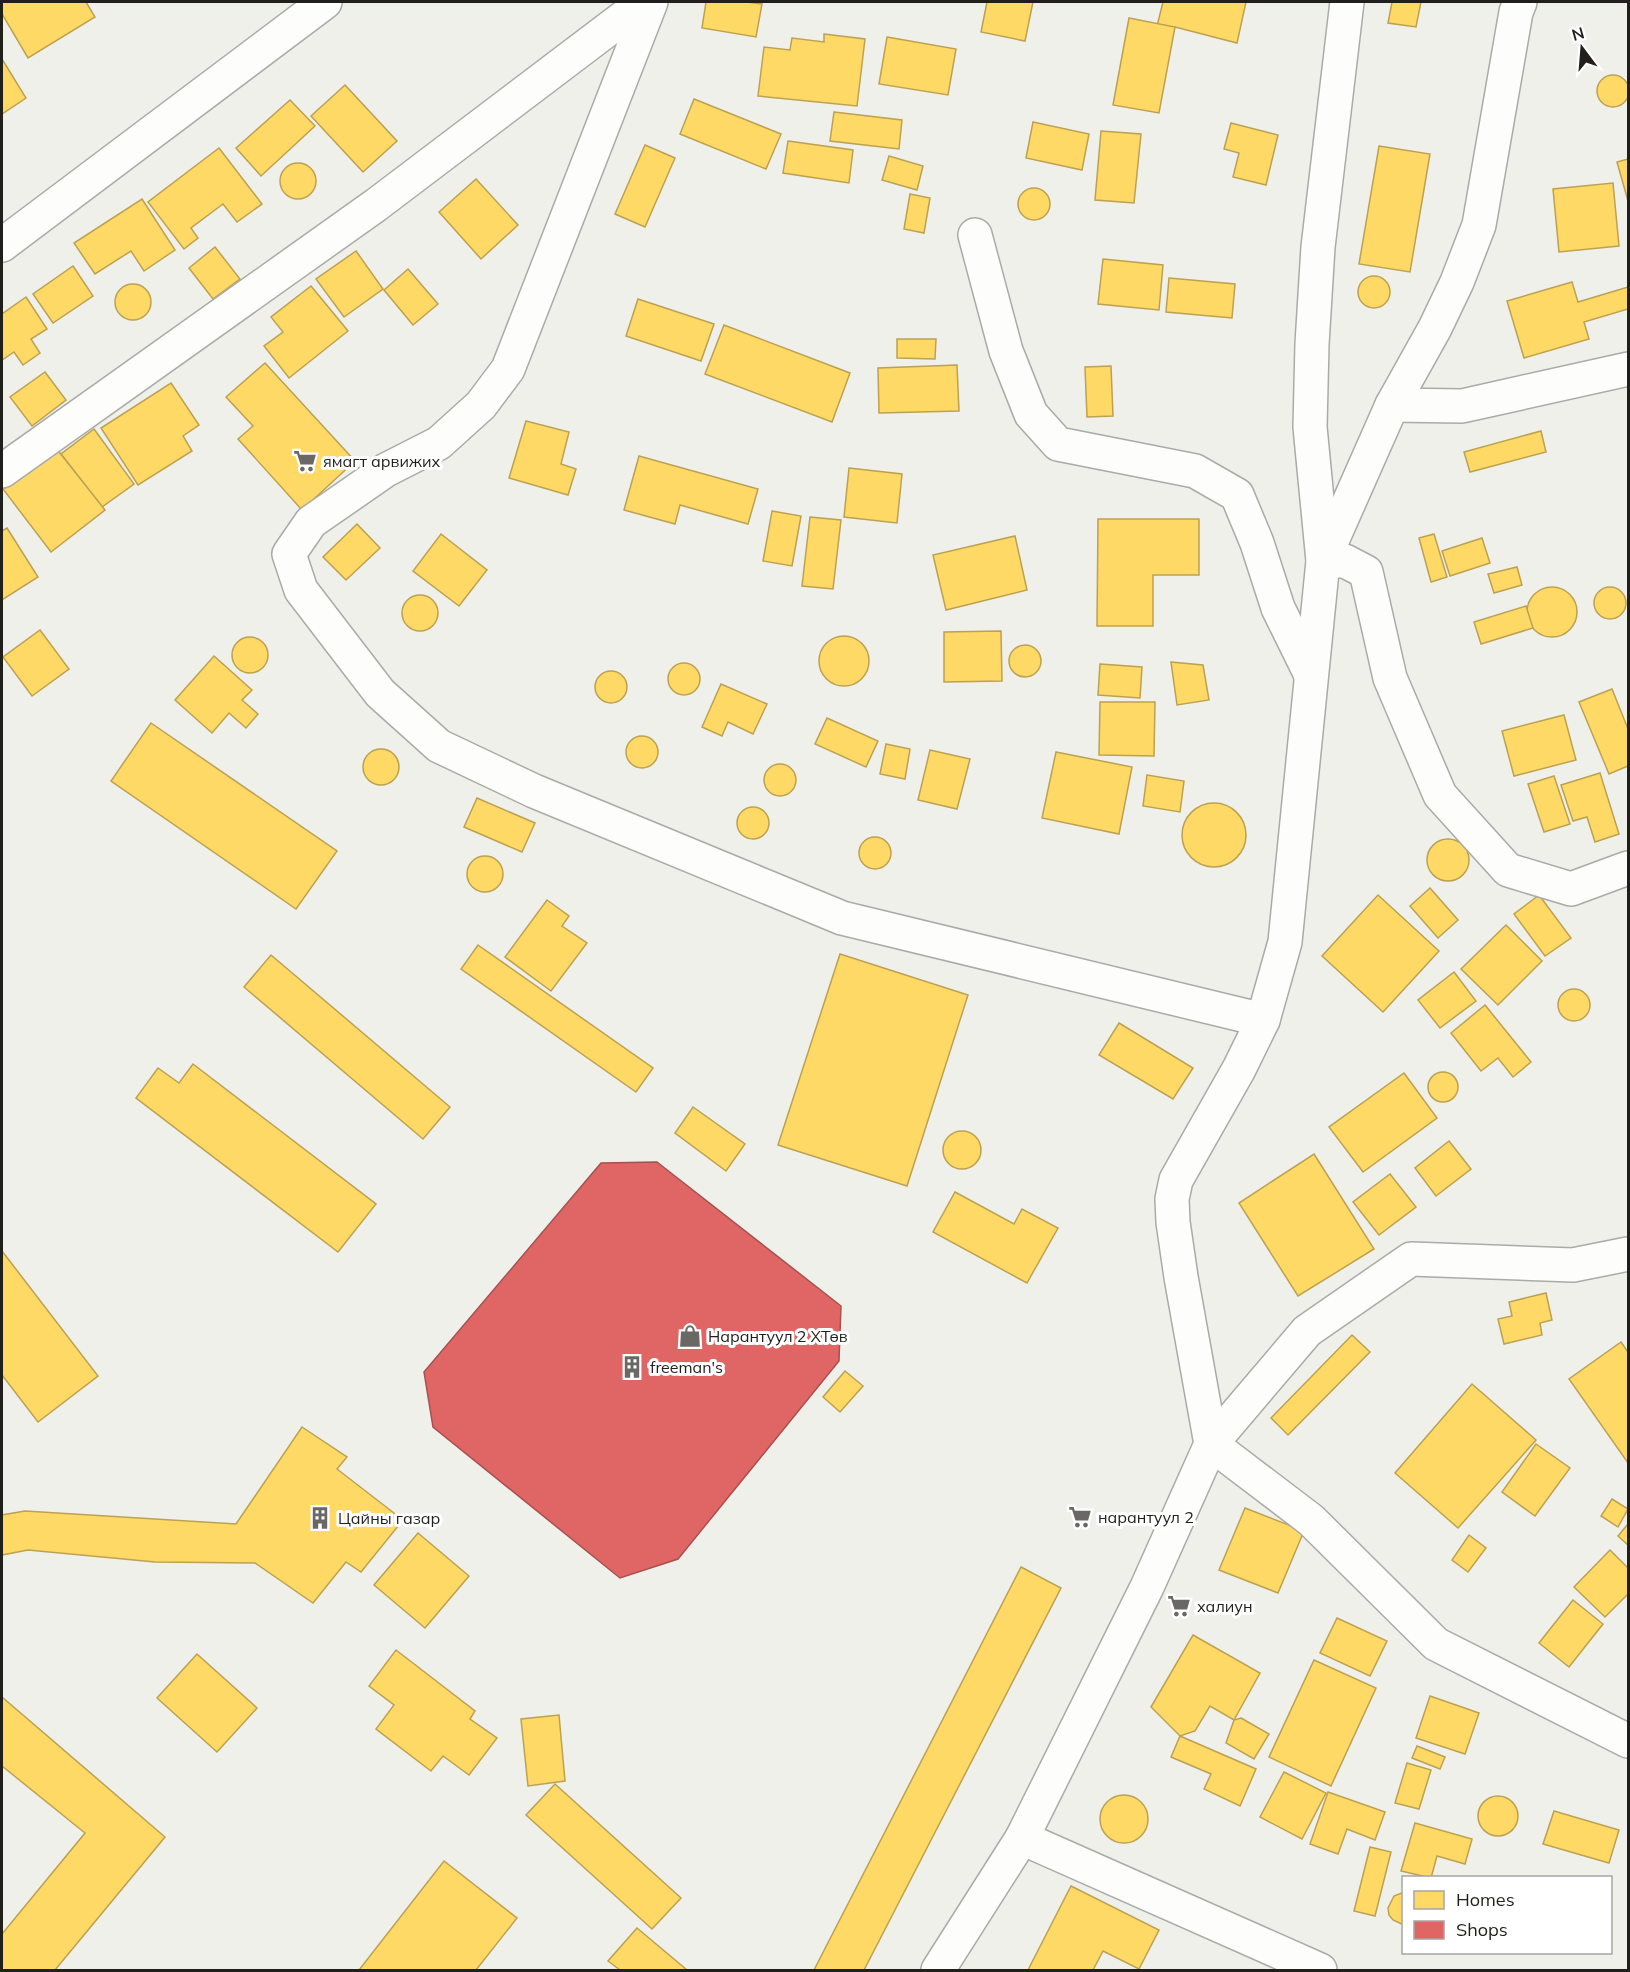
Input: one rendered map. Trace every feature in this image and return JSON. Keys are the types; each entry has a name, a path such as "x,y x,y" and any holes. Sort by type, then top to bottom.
{"street":[{"path":"2,245 325,2"},
{"path":"2,471 376,205 644,2"},
{"path":"651,2 508,369 481,405 439,443 386,470 311,522 289,554 301,590 380,693 439,746 534,791 842,918 1263,1020"},
{"path":"1347,2 1318,247 1312,344 1310,427 1323,561 1285,942 1263,1020 1239,1069 1176,1180 1172,1199 1173,1222 1181,1277 1211,1444 1311,1520 1436,1644 1629,1741"},
{"path":"1323,561 1392,405 1453,292 1479,225 1516,12 1520,2"},
{"path":"975,235 1006,351 1031,414 1058,444 1195,471 1237,495 1257,543 1278,608 1311,675"},
{"path":"1392,405 1462,406 1629,369"},
{"path":"1323,561 1345,561 1366,572 1390,678 1440,795 1508,870 1571,889 1629,868"},
{"path":"938,1971 1022,1838 1147,1587 1211,1444 1307,1331 1411,1259 1573,1264 1629,1254"},
{"path":"1022,1838 1320,1971"}],"building: Homes":[{"path":"2,2 86,2 95,17 28,58 2,14"},
{"path":"706,2 762,4 756,37 702,28"},
{"path":"987,2 1033,2 1025,41 981,32"},
{"path":"1163,2 1246,2 1237,43 1175,27 1157,26"},
{"path":"1392,2 1421,2 1416,27 1388,23"},
{"path":"1129,18 1175,27 1159,113 1113,105"},
{"path":"824,34 865,39 857,106 758,96 764,47 790,50 792,38 824,42"},
{"path":"887,37 956,49 948,95 879,84"},
{"path":"2,59 26,98 2,114"},
{"path":"1613,75 1625,79 1629,91 1625,103 1613,107 1601,103 1597,91 1601,79"},
{"path":"345,85 397,141 363,172 311,116"},
{"path":"694,99 781,134 766,169 680,134"},
{"path":"290,100 315,126 261,176 236,148"},
{"path":"834,112 902,120 899,149 830,141"},
{"path":"1033,122 1089,134 1082,170 1026,158"},
{"path":"1231,123 1278,135 1266,185 1233,177 1239,153 1224,149"},
{"path":"1101,131 1141,134 1134,203 1095,200"},
{"path":"788,141 853,150 849,183 783,173"},
{"path":"645,145 675,158 645,227 615,214"},
{"path":"1379,146 1430,154 1410,272 1359,264"},
{"path":"219,148 262,204 237,222 223,204 191,228 198,238 184,249 148,202"},
{"path":"889,156 923,166 917,190 882,180"},
{"path":"1628,159 1628,201 1617,162"},
{"path":"298,163 311,168 316,181 311,194 298,199 285,194 280,181 285,168"},
{"path":"476,179 518,225 481,259 439,212"},
{"path":"1613,183 1619,246 1559,252 1553,189"},
{"path":"1034,188 1046,192 1050,204 1046,216 1034,220 1022,216 1018,204 1022,192"},
{"path":"910,194 930,198 924,233 904,229"},
{"path":"142,199 175,250 144,271 131,251 95,274 74,243"},
{"path":"215,247 240,279 213,299 189,268"},
{"path":"356,251 383,289 344,317 316,279"},
{"path":"1103,259 1163,265 1159,310 1098,304"},
{"path":"73,266 93,296 53,323 33,294"},
{"path":"408,269 438,304 413,325 384,290"},
{"path":"1374,276 1386,280 1390,292 1386,304 1374,308 1362,304 1358,292 1362,280"},
{"path":"1169,278 1235,284 1232,318 1166,312"},
{"path":"1572,282 1578,302 1628,287 1628,309 1584,322 1589,339 1524,358 1507,301"},
{"path":"133,284 146,289 151,302 146,315 133,320 120,315 115,302 120,289"},
{"path":"311,286 348,331 289,378 264,346 283,332 271,317"},
{"path":"26,297 47,329 31,339 40,353 23,365 14,352 2,360 2,314"},
{"path":"638,299 714,324 701,361 626,336"},
{"path":"724,325 850,373 832,422 705,374"},
{"path":"897,339 936,339 935,359 897,358"},
{"path":"265,363 355,461 302,510 238,439 253,426 226,397"},
{"path":"957,365 959,411 879,413 878,368"},
{"path":"1111,366 1113,416 1087,417 1085,367"},
{"path":"45,372 66,400 32,426 10,397"},
{"path":"171,383 199,425 183,436 192,451 138,485 101,428"},
{"path":"526,421 569,432 561,464 576,469 568,495 509,478"},
{"path":"94,429 134,484 102,507 61,454"},
{"path":"1541,431 1546,452 1470,472 1464,452"},
{"path":"56,448 105,510 51,552 3,489"},
{"path":"639,456 758,489 748,524 680,505 675,524 624,510"},
{"path":"849,468 902,474 897,523 844,517"},
{"path":"772,511 801,516 792,566 763,561"},
{"path":"810,517 841,520 833,589 802,586"},
{"path":"1098,519 1199,519 1199,575 1153,575 1153,626 1097,626"},
{"path":"357,524 380,548 346,580 323,557"},
{"path":"7,528 38,577 2,600 2,531"},
{"path":"441,534 487,570 459,606 413,571"},
{"path":"1434,534 1447,577 1431,582 1419,538"},
{"path":"1015,536 1027,590 946,610 933,555"},
{"path":"1482,538 1490,563 1450,576 1442,551"},
{"path":"1517,567 1522,585 1494,593 1488,574"},
{"path":"1552,587 1566,591 1573,598 1577,612 1573,626 1566,633 1552,637 1538,633 1531,626 1527,612 1531,598 1538,591"},
{"path":"1610,587 1622,591 1626,603 1622,615 1610,619 1598,615 1594,603 1598,591"},
{"path":"420,595 433,600 438,613 433,626 420,631 407,626 402,613 407,600"},
{"path":"1526,606 1533,628 1481,644 1474,622"},
{"path":"40,630 69,669 32,696 3,657"},
{"path":"1001,631 1002,681 944,682 944,632"},
{"path":"849,636 862,643 868,651 868,671 862,679 854,685 839,686 826,679 820,671 819,656 826,643 834,637"},
{"path":"250,637 263,642 268,655 263,668 250,673 237,668 232,655 237,642"},
{"path":"1025,645 1037,649 1041,661 1037,673 1025,677 1013,673 1009,661 1013,649"},
{"path":"214,656 252,690 242,700 258,714 246,728 229,713 212,733 175,700"},
{"path":"1171,662 1203,665 1209,700 1177,705"},
{"path":"684,663 696,667 700,679 696,691 684,695 672,691 668,679 672,667"},
{"path":"1100,664 1142,667 1140,698 1098,695"},
{"path":"611,671 623,675 627,687 623,699 611,703 599,699 595,687 599,675"},
{"path":"721,684 767,704 753,734 728,722 722,736 702,727"},
{"path":"1612,689 1628,729 1628,766 1609,774 1579,702"},
{"path":"1100,702 1155,702 1154,756 1099,755"},
{"path":"1564,715 1576,760 1514,776 1502,731"},
{"path":"827,718 878,741 866,767 815,744"},
{"path":"151,723 337,851 296,909 111,781"},
{"path":"642,736 654,740 658,752 654,764 642,768 630,764 626,752 630,740"},
{"path":"886,744 910,749 905,779 880,774"},
{"path":"381,749 394,754 399,767 394,780 381,785 368,780 363,767 368,754"},
{"path":"930,750 970,759 957,809 918,800"},
{"path":"1056,752 1132,767 1119,834 1042,818"},
{"path":"780,764 792,768 796,780 792,792 780,796 768,792 764,780 768,768"},
{"path":"1600,773 1619,834 1595,842 1587,817 1573,821 1561,785"},
{"path":"1147,775 1184,781 1180,812 1143,806"},
{"path":"1554,776 1570,824 1544,832 1528,784"},
{"path":"477,798 535,823 522,852 464,827"},
{"path":"1208,803 1220,803 1237,812 1244,823 1246,835 1244,847 1237,858 1220,867 1208,867 1196,862 1187,853 1182,841 1182,829 1187,817 1196,808"},
{"path":"753,807 765,811 769,823 765,835 753,839 741,835 737,823 741,811"},
{"path":"875,837 887,841 891,853 887,865 875,869 863,865 859,853 863,841"},
{"path":"1448,839 1456,840 1463,845 1468,852 1468,868 1463,875 1456,880 1448,881 1440,880 1433,875 1428,868 1427,860 1428,852 1433,845 1440,840"},
{"path":"485,856 498,861 503,874 498,887 485,892 472,887 467,874 472,861"},
{"path":"1430,888 1458,920 1438,938 1410,906"},
{"path":"1378,895 1439,951 1383,1012 1322,956"},
{"path":"1539,895 1571,938 1545,956 1514,914"},
{"path":"547,900 569,916 562,926 587,943 551,991 505,957"},
{"path":"1506,925 1542,961 1498,1005 1461,969"},
{"path":"478,945 653,1068 636,1092 461,969"},
{"path":"840,954 968,995 907,1186 778,1145"},
{"path":"271,955 450,1107 423,1139 244,987"},
{"path":"1454,972 1476,1001 1440,1028 1418,1000"},
{"path":"1574,989 1585,994 1590,1005 1585,1016 1574,1021 1563,1016 1558,1005 1563,994"},
{"path":"1485,1005 1531,1062 1513,1077 1498,1058 1481,1071 1451,1033"},
{"path":"1119,1023 1193,1068 1173,1099 1099,1055"},
{"path":"193,1064 376,1204 338,1252 136,1098 158,1068 179,1083"},
{"path":"1443,1072 1449,1073 1457,1081 1457,1093 1449,1101 1443,1102 1437,1101 1429,1093 1428,1087 1429,1081 1437,1073"},
{"path":"1404,1073 1437,1118 1363,1172 1329,1127"},
{"path":"693,1107 745,1144 726,1171 675,1133"},
{"path":"962,1131 975,1137 981,1150 975,1163 962,1169 949,1163 943,1150 949,1137"},
{"path":"1449,1141 1471,1169 1436,1196 1415,1168"},
{"path":"1314,1154 1374,1249 1298,1296 1239,1203"},
{"path":"1390,1174 1416,1207 1379,1235 1353,1202"},
{"path":"955,1192 1014,1224 1022,1209 1058,1228 1027,1283 933,1232"},
{"path":"2,1251 98,1376 38,1422 2,1375"},
{"path":"1546,1293 1552,1320 1540,1323 1542,1335 1504,1344 1498,1319 1512,1316 1509,1302"},
{"path":"1352,1335 1370,1352 1288,1435 1271,1418"},
{"path":"1621,1342 1628,1352 1628,1463 1569,1379"},
{"path":"845,1371 863,1386 840,1412 823,1397"},
{"path":"1472,1384 1536,1440 1458,1528 1395,1473"},
{"name":"Цайны газар","path":"302,1427 347,1457 337,1469 403,1520 361,1572 346,1562 313,1603 255,1563 155,1562 28,1550 2,1555 2,1515 25,1511 236,1524"},
{"path":"1536,1444 1570,1468 1535,1516 1502,1492"},
{"path":"1612,1499 1628,1509 1618,1527 1601,1516"},
{"path":"1245,1508 1304,1531 1278,1593 1219,1570"},
{"path":"1628,1524 1628,1545 1618,1536"},
{"path":"418,1533 469,1576 425,1628 374,1585"},
{"path":"1469,1535 1486,1548 1468,1572 1452,1560"},
{"path":"1610,1550 1628,1568 1628,1594 1605,1617 1574,1587"},
{"path":"1021,1567 1061,1588 864,1970 814,1970"},
{"path":"1573,1600 1603,1624 1569,1667 1539,1643"},
{"path":"1337,1618 1387,1641 1370,1676 1320,1653"},
{"path":"1193,1635 1260,1673 1234,1720 1210,1706 1195,1731 1180,1736 1151,1707"},
{"path":"396,1650 475,1711 470,1719 497,1738 469,1775 443,1756 431,1771 376,1729 394,1705 369,1686"},
{"path":"197,1654 257,1708 217,1752 157,1698"},
{"path":"1314,1660 1376,1688 1331,1786 1269,1757"},
{"path":"1430,1696 1479,1713 1465,1754 1416,1738"},
{"path":"2,1697 165,1837 55,1970 2,1970 2,1934 85,1833 2,1766"},
{"path":"559,1715 565,1781 528,1786 521,1719"},
{"path":"1241,1718 1269,1734 1254,1759 1226,1743 1234,1720"},
{"path":"1180,1736 1256,1769 1240,1806 1204,1789 1211,1774 1171,1757"},
{"path":"1417,1746 1445,1757 1440,1769 1412,1758"},
{"path":"1407,1763 1431,1770 1419,1809 1395,1803"},
{"path":"1284,1772 1326,1793 1302,1839 1260,1817"},
{"path":"555,1784 681,1898 652,1929 526,1815"},
{"path":"1328,1792 1385,1812 1375,1840 1347,1829 1338,1854 1310,1844"},
{"path":"1119,1795 1129,1795 1141,1802 1148,1814 1148,1824 1141,1836 1129,1843 1119,1843 1104,1832 1100,1824 1100,1814 1111,1799"},
{"path":"1498,1796 1506,1797 1512,1802 1517,1808 1517,1824 1512,1830 1506,1835 1498,1836 1490,1835 1484,1830 1479,1824 1478,1816 1479,1808 1484,1802 1490,1797"},
{"path":"1554,1811 1619,1830 1609,1863 1543,1844"},
{"path":"1415,1823 1472,1839 1465,1864 1437,1856 1432,1876 1401,1871"},
{"path":"1370,1847 1391,1852 1375,1916 1354,1911"},
{"path":"444,1861 517,1918 476,1970 359,1970"},
{"path":"1071,1886 1159,1930 1139,1969 1103,1951 1093,1970 1028,1970"},
{"path":"1402,1893 1402,1924 1393,1920 1389,1915 1388,1908 1394,1896"},
{"path":"637,1928 687,1970 620,1970 608,1961"}],"building: Shops":[{"name":"freeman's","path":"657,1162 841,1306 839,1361 678,1559 620,1578 433,1427 424,1372 601,1163"}],"place":[{"name":"ямагт арвижих","path":"305,461"},
{"name":"Нарантуул 2 ХТөв","path":"690,1336"},
{"name":"freeman's","path":"632,1367"},
{"name":"нарантуул 2","path":"1080,1517"},
{"name":"Цайны газар","path":"320,1518"},
{"name":"халиун","path":"1179,1606"}]}
